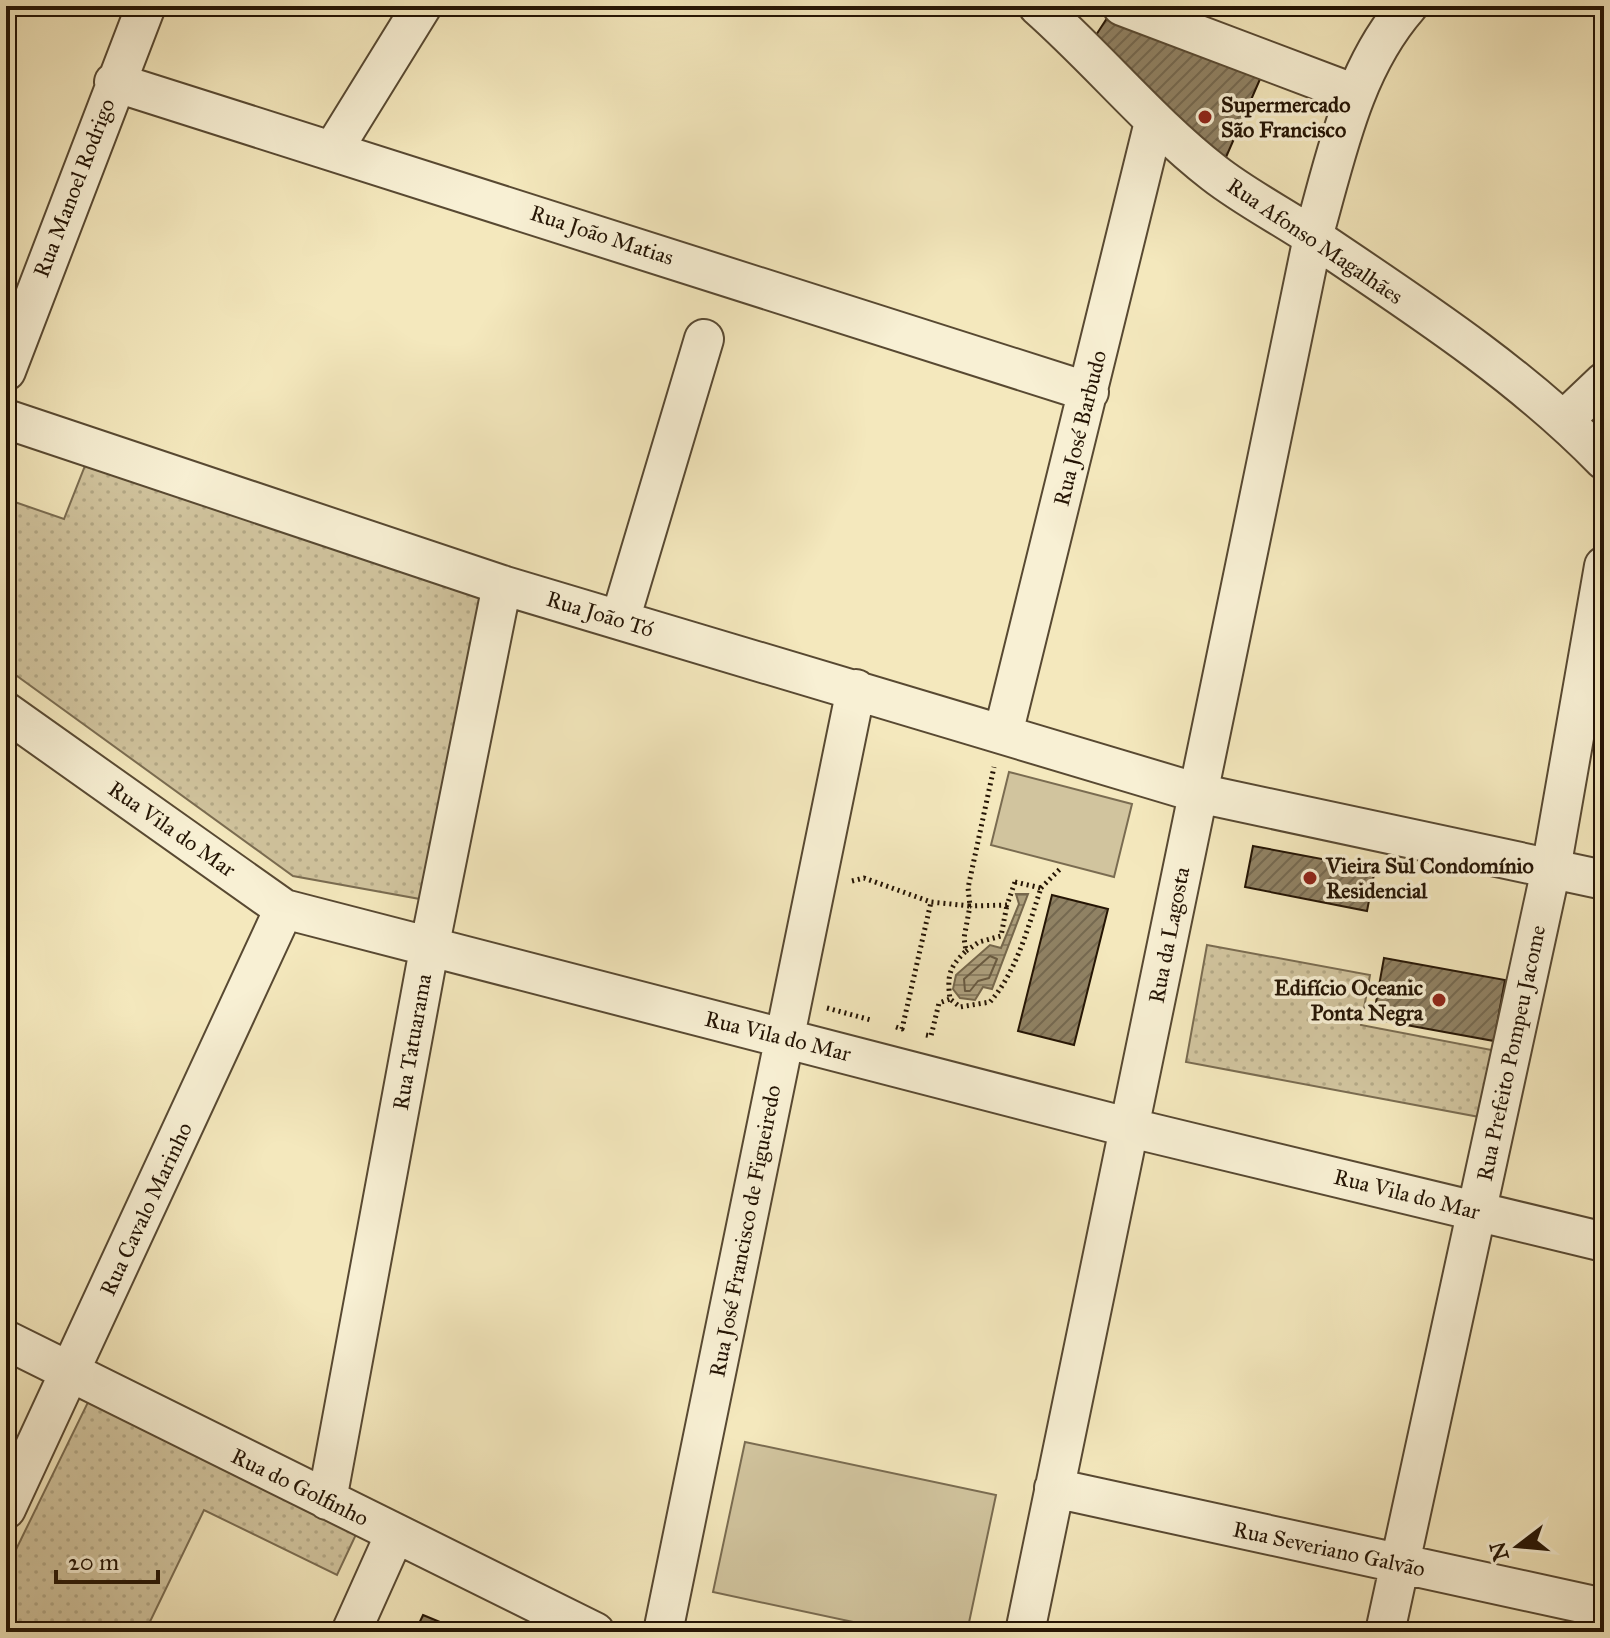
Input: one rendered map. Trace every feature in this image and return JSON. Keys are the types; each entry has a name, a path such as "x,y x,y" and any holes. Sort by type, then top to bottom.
{"street":[{"name":"Rua Manoel Rodrigo","path":"6,371 114,82 146,6"},
{"path":"333,150 422,6"},
{"name":"Rua Afonso Magalhães","path":"1038,6 1094,56 1154,122 1215,174 1313,237 1503,369 1564,420 1604,460"},
{"path":"1122,6 1355,94"},
{"name":"Rua da Lagosta","path":"1025,1632 1313,237 1355,94 1372,56 1408,6"},
{"name":"Rua João Matias","path":"114,82 1089,392"},
{"name":"Rua José Barbudo","path":"999,750 1154,122"},
{"path":"620,620 704,339"},
{"path":"1564,420 1604,382"},
{"name":"Rua João Tó","path":"6,419 502,585 856,689 999,750 1604,880"},
{"name":"Rua Prefeito Pompeu Jacome","path":"1385,1632 1551,869 1604,566"},
{"name":"Rua Tatuarama","path":"327,1500 430,944 502,585"},
{"name":"Rua José Francisco de Figueiredo","path":"663,1632 856,689"},
{"name":"Rua Vila do Mar","path":"6,712 284,909 430,944 1131,1128 1604,1242"},
{"name":"Rua Cavalo Marinho","path":"6,1509 284,909"},
{"name":"Rua do Golfinho","path":"6,1340 595,1632"},
{"name":"Rua Severiano Galvão","path":"1054,1488 1604,1608"},
{"path":"351,1632 395,1534"}],"path":[{"path":"966,951 964,938 970,906 968,888 999,750"},
{"path":"1041,888 1015,882 1001,936 979,942 950,965 947,981 950,999 960,1007 975,1007 990,1002 1001,989 1041,888 1062,867"},
{"path":"848,893 853,878 864,878 931,902 970,906 1007,905"},
{"path":"902,1029 931,902"},
{"path":"829,994 827,1008 872,1020"},
{"path":"887,1025 931,1036 939,1003 950,999"}],"shaded area":[{"path":"90,453 483,592 420,899 293,876 6,668 6,499 64,519"},
{"path":"1009,772 1132,804 1114,877 991,845"},
{"path":"1207,945 1370,975 1361,1025 1502,1052 1490,1119 1186,1062"},
{"path":"92,1394 360,1526 337,1575 204,1510 145,1632 28,1632 6,1621 6,1570"},
{"path":"745,1442 996,1495 967,1632 900,1632 713,1592"}],"water":[{"path":"1016,894 1028,894 992,989 983,987 975,1000 960,998 953,989 956,975 990,945 1001,948 1019,904"}],"building":[{"name":"Supermercado São Francisco","path":"1111,12 1264,70 1223,164 1087,49"},
{"name":"Vieira Sul Condomínio Residencial","path":"1253,846 1375,869 1367,911 1245,887"},
{"path":"1052,895 1108,909 1074,1045 1018,1031"},
{"name":"Edifício Oceanic Ponta Negra","path":"1384,958 1505,980 1494,1041 1373,1019"},
{"path":"423,1615 464,1632 415,1632"}],"place":[{"name":"Supermercado São Francisco","path":"1205,117"},
{"name":"Vieira Sul Condomínio Residencial","path":"1310,878"},
{"name":"Edifício Oceanic Ponta Negra","path":"1439,1000"}]}
